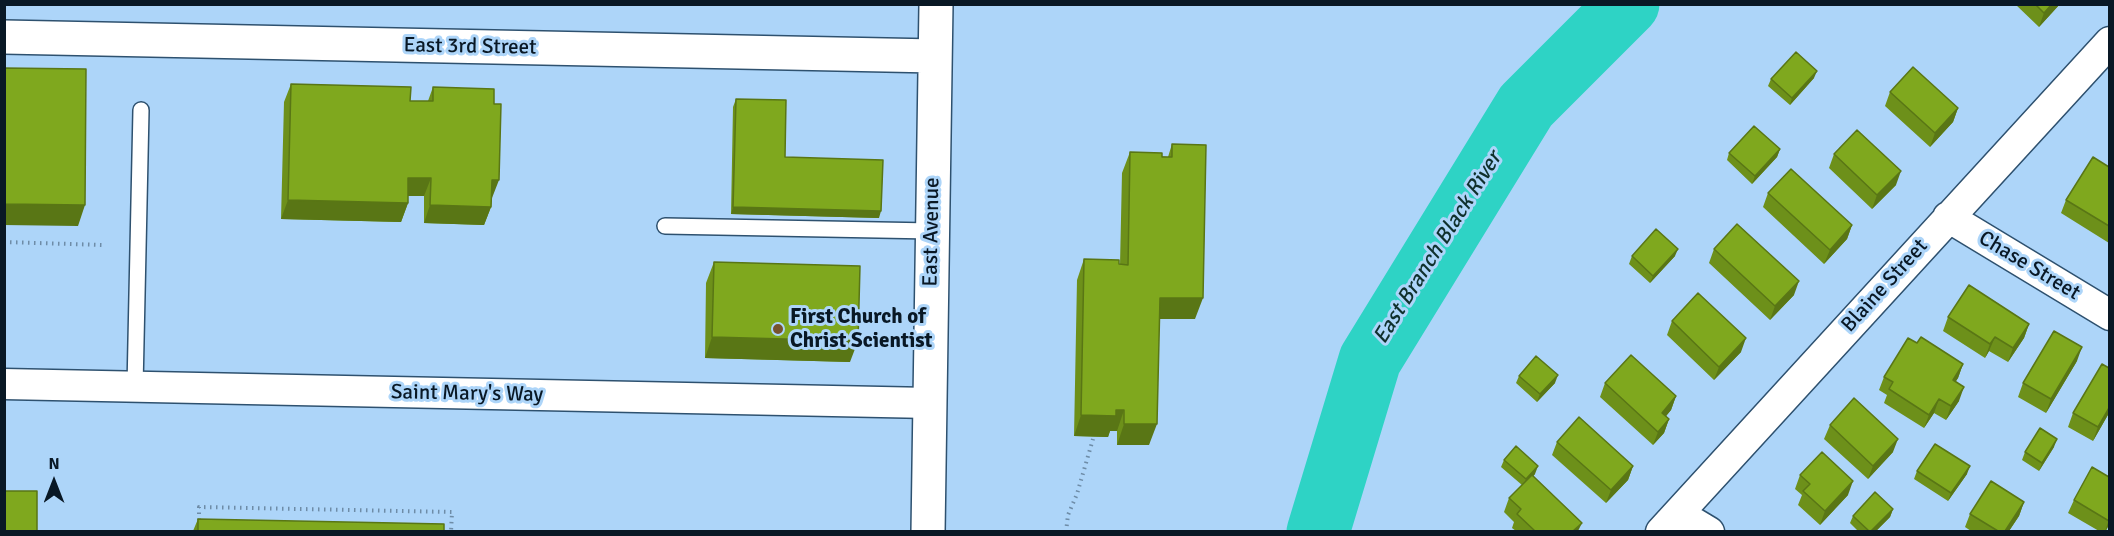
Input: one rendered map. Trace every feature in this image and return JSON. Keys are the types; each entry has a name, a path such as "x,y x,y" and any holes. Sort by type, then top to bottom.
{"main road":[{"name":"East Avenue","path":"928,531 936,4"},
{"name":"East 3rd Street","path":"4,37 935,56"}],"street":[{"name":"Blaine Street","path":"1670,523 2109,42"},
{"name":"Chase Street","path":"1948,217 2109,315"},
{"name":"Saint Mary's Way","path":"4,384 930,403"},
{"path":"1670,523 1709,531"}],"lane":[{"path":"135,387 141,110"},
{"path":"665,226 932,231"}],"path":[{"path":"4,242 103,244"},
{"path":"1066,531 1068,515 1077,494 1093,439"},
{"path":"200,531 200,507 452,512 452,531"}],"building":[{"path":"2035,4 2052,4 2044,13"},
{"path":"1796,52 1817,71 1792,98 1771,79"},
{"path":"1913,67 1958,108 1935,133 1890,92"},
{"path":"4,68 86,69 85,205 4,204"},
{"path":"291,84 411,87 410,101 433,101 433,87 494,89 494,104 501,104 499,180 492,180 491,207 430,205 431,178 408,178 408,203 288,200"},
{"path":"736,99 786,100 785,157 883,160 881,211 733,207"},
{"path":"1754,126 1780,149 1755,176 1729,153"},
{"path":"1857,130 1901,171 1877,195 1834,154"},
{"path":"1172,144 1206,145 1203,298 1160,298 1157,424 1124,424 1124,410 1116,410 1116,416 1081,415 1084,259 1119,260 1119,264 1128,265 1130,152 1162,153 1162,157 1172,157"},
{"path":"2093,157 2109,167 2109,226 2066,200"},
{"path":"1791,169 1852,225 1830,250 1768,193"},
{"path":"1737,224 1799,281 1775,306 1714,249"},
{"path":"1656,229 1678,249 1653,276 1632,256"},
{"path":"714,262 860,266 858,341 712,337"},
{"path":"1969,285 2029,324 2013,348 1995,337 1990,344 1948,317"},
{"path":"1698,293 1746,338 1719,367 1672,321"},
{"path":"2054,331 2082,347 2051,399 2023,383"},
{"path":"1921,337 1963,364 1953,380 1964,387 1951,406 1939,399 1929,415 1889,389 1893,382 1884,377 1908,338 1917,343"},
{"path":"1631,355 1676,396 1662,413 1669,419 1658,432 1605,383"},
{"path":"1536,356 1558,375 1540,394 1519,376"},
{"path":"2102,364 2109,368 2109,408 2098,427 2073,413"},
{"path":"1854,398 1898,439 1873,466 1830,425"},
{"path":"1579,417 1633,466 1611,490 1557,442"},
{"path":"2040,428 2057,439 2042,463 2025,452"},
{"path":"1935,444 1970,466 1951,493 1917,471"},
{"path":"1516,446 1538,466 1526,479 1504,460"},
{"path":"1822,452 1853,481 1825,511 1803,491 1810,484 1800,475"},
{"path":"2092,467 2109,477 2109,521 2074,500"},
{"path":"1532,475 1582,523 1573,531 1535,531 1517,514 1521,509 1509,498"},
{"path":"1991,481 2024,502 2005,531 1998,531 1970,514"},
{"path":"4,491 37,491 37,531 4,531"},
{"path":"1875,492 1893,509 1869,531 1853,516"},
{"path":"198,519 444,524 444,531 198,531"}],"waterway":[{"name":"East Branch Black River","path":"1318,532 1370,360 1526,106 1628,4"}],"place":[{"name":"First Church of Christ Scientist","path":"778,329"}]}
